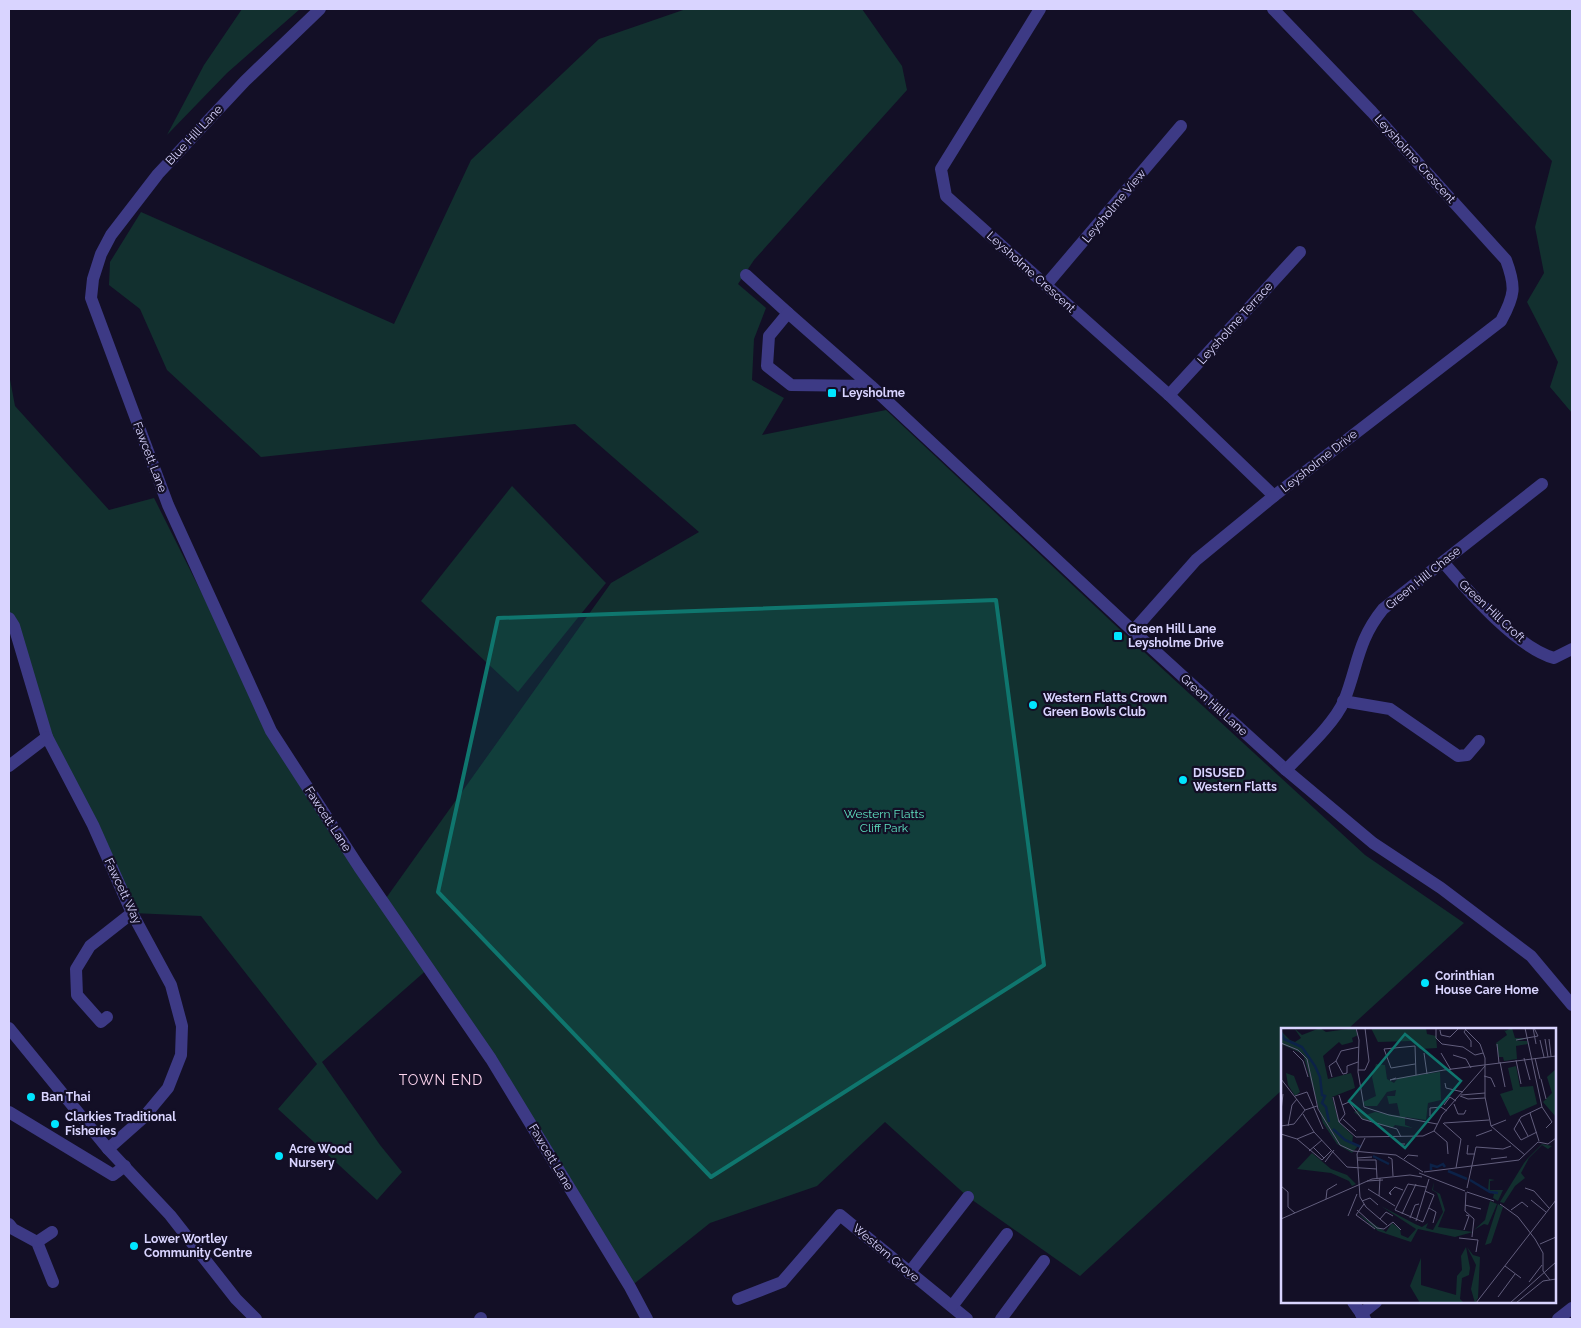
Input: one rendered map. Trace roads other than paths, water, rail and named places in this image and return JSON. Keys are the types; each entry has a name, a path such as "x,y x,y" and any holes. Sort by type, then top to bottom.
{"street":[{"name":"Blue Hill Lane","path":"93,279 101,254 111,235 158,174 245,81 320,9"},
{"name":"Leysholme Crescent","path":"1040,9 941,169 946,196 1169,395 1274,496"},
{"name":"Leysholme Crescent","path":"1273,9 1372,112 1506,260 1514,281 1512,300"},
{"name":"Leysholme View","path":"1046,285 1181,126"},
{"name":"Leysholme Terrace","path":"1169,395 1300,252"},
{"name":"Green Hill Lane","path":"746,275 871,386 1133,631 1286,770 1373,843 1441,888 1532,956 1572,1005"},
{"name":"Fawcett Lane","path":"93,279 91,298 168,505 271,731 359,868 491,1059 647,1319"},
{"name":"Leysholme Drive","path":"1133,631 1196,560 1274,496 1501,320 1512,300"},
{"path":"788,313 770,336 767,366 791,385 871,386"},
{"name":"Green Hill Chase","path":"1286,770 1328,724 1344,702 1360,646 1370,625 1383,609 1542,484"},
{"name":"Green Hill Croft","path":"1442,562 1492,615 1531,648 1554,658 1572,650"},
{"name":"Fawcett Way","path":"9,618 14,626 47,737 94,825 132,913 171,985 182,1026 181,1055 168,1088 143,1118 108,1148"},
{"path":"1344,702 1390,709 1458,756 1467,755 1479,741"},
{"path":"9,766 47,737"},
{"path":"107,1017 101,1022 77,995 76,969 90,946 132,913"},
{"path":"9,1029 108,1148 170,1215 236,1298 256,1319"},
{"path":"9,1112 113,1175 125,1166"},
{"path":"909,1273 968,1197"},
{"name":"Western Grove","path":"738,1299 782,1282 840,1215 909,1273 953,1305 967,1319"},
{"path":"9,1224 14,1229 37,1242 53,1282"},
{"path":"37,1242 52,1232"},
{"path":"953,1305 1007,1234"},
{"path":"1001,1319 1044,1261"},
{"path":"1354,1303 1363,1316 1375,1303"},
{"path":"1558,1319 1572,1308"}],"place":[{"name":"Leysholme","path":"832,393"},
{"name":"Green Hill Lane Leysholme Drive","path":"1118,636"},
{"name":"Western Flatts Crown Green Bowls Club","path":"1033,705"},
{"name":"DISUSED Western Flatts","path":"1183,780"},
{"name":"Corinthian House Care Home","path":"1425,983"},
{"name":"Ban Thai","path":"31,1097"},
{"name":"Clarkies Traditional Fisheries","path":"55,1124"},
{"name":"Acre Wood Nursery","path":"279,1156"},
{"name":"Lower Wortley Community Centre","path":"134,1246"}],"district":[{"name":"TOWN END","path":"441,1080"}],"park label":[{"name":"Western Flatts Cliff Park","path":"884,821"}]}
